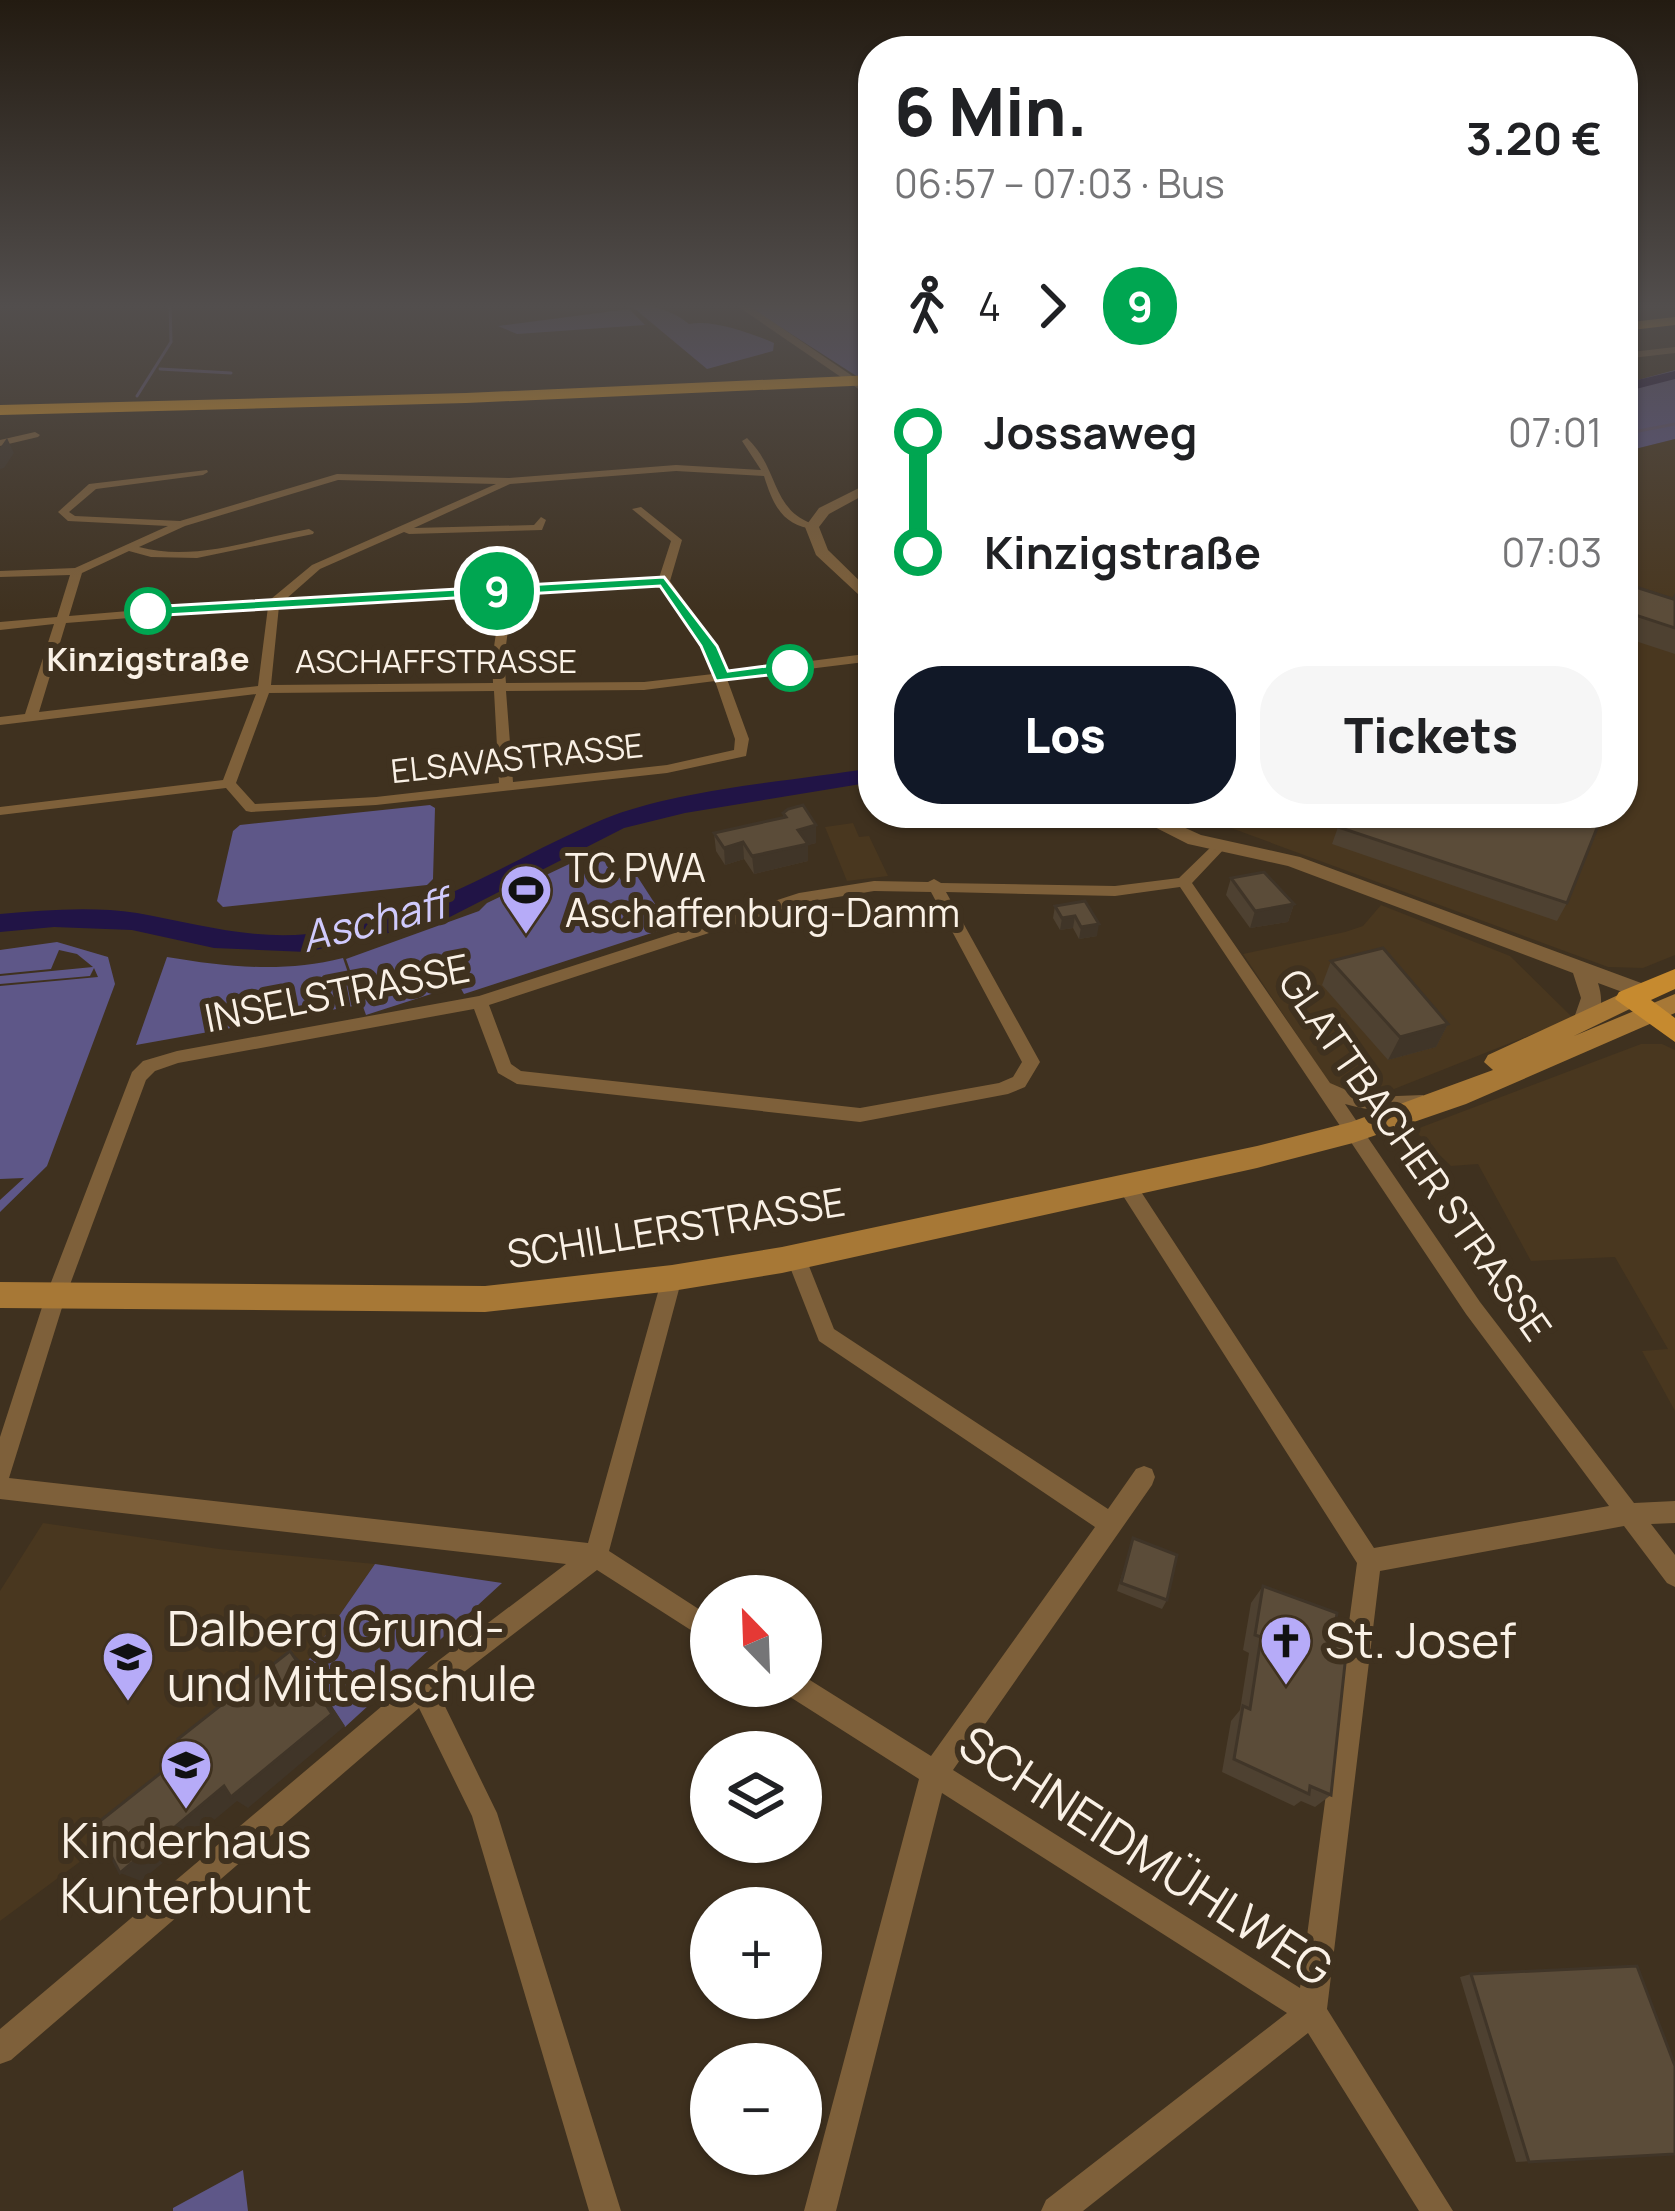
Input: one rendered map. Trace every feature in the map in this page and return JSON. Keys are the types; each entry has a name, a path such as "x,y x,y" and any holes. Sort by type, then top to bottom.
{"highway":[{"path":"0,414 236,406"}],"main road":[{"path":"1353,1132 1457,1097 1659,1009 1675,978"},
{"path":"1353,1132 1585,1018 1659,1009"},
{"name":"SCHILLERSTRASSE","path":"0,1295 485,1299 672,1278 796,1257 1353,1132"}],"street":[{"path":"0,443 35,435"},
{"path":"747,441 768,473 780,510 795,523 812,526"},
{"path":"0,574 77,571 181,524 352,475 509,481 676,468 768,473"},
{"path":"181,524 72,519 63,512 92,486 203,472"},
{"path":"0,811 229,783 264,689 274,603 316,567 509,481"},
{"path":"812,526 824,512 858,493"},
{"path":"637,509 677,540 664,581"},
{"path":"404,531 433,534 538,528 541,520"},
{"path":"812,526 821,551 858,588"},
{"path":"129,548 216,553 309,532"},
{"path":"32,716 77,571"},
{"path":"0,626 274,603 664,581"},
{"path":"664,581 709,646 722,677"},
{"path":"506,786 498,660 508,590"},
{"name":"ASCHAFFSTRASSE","path":"0,721 264,689 644,686 858,659"},
{"name":"ELSAVASTRASSE","path":"229,783 251,808 376,801 667,769 741,753 742,739 722,677"},
{"path":"1163,828 1219,847 1293,861 1575,967 1659,1009"},
{"path":"1184,881 1219,847"},
{"name":"INSELSTRASSE","path":"55,1298 138,1077 149,1066 480,1002 800,898 874,886 1101,891 1184,881"},
{"name":"GLATTBACHER STRASSE","path":"1184,881 1473,1308 1675,1575"},
{"path":"480,1002 504,1068 517,1077 860,1115 1001,1089 1019,1082 1030,1062 934,884"},
{"path":"1575,967 1592,998 1585,1018"},
{"path":"1323,1086 1347,1100 1377,1107 1417,1100"},
{"path":"1057,2211 1312,2012 1370,1561 1127,1186"},
{"path":"796,1257 826,1335 1110,1524"},
{"path":"0,2049 423,1688 596,1556 672,1278"},
{"path":"0,1472 55,1298"},
{"path":"820,2211 933,1775 1144,1477"},
{"path":"0,1488 596,1556 690,1617"},
{"path":"1370,1561 1630,1514 1675,1512"},
{"path":"423,1688 484,1813 605,2211"},
{"name":"SCHNEIDMÜHLWEG","path":"822,1703 1312,2012 1437,2211"}],"shaded area":[{"path":"1638,406 1675,406 1675,439 1638,448"},
{"path":"1675,439 1675,955 1643,968 1608,967 1231,828 1638,828 1638,448"},
{"path":"435,808 433,879 427,885 223,907 217,901 233,831 240,825"},
{"path":"853,823 859,837 869,836 888,876 847,881 825,827"},
{"name":"TC PWA Aschaffenburg-Damm","path":"594,856 606,858 621,880 637,876 670,927 464,994 459,985 366,1015 346,959 479,911 487,903"},
{"path":"1381,905 1510,956 1573,1018 1379,1095 1351,1095 1329,1083 1243,954 1363,926"},
{"path":"57,942 108,957 115,984 47,1166 0,1212 0,1200 24,1178 0,1179 0,986 98,977 94,968 90,976 0,984 0,976 93,967 77,954 59,950 51,969 0,974 0,950"},
{"path":"167,957 255,967 343,958 359,1005 136,1045"},
{"path":"1641,1044 1662,1044 1675,1050 1675,1411 1642,1351 1668,1349 1615,1257 1531,1261 1478,1164 1451,1166 1414,1130"},
{"name":"Dalberg Grund- und Mittelschule","path":"43,1523 219,1549 375,1564 305,1665 116,1835 0,1921 0,1591"},
{"path":"375,1564 502,1583 345,1727 305,1665"},
{"path":"243,2170 248,2211 173,2211 173,2208"}],"building":[{"path":"1638,588 1675,596 1675,628 1638,616"},
{"path":"803,805 816,825 798,830 808,844 752,856 743,842 724,848 714,833 786,817 783,813 788,809"},
{"path":"1341,828 1597,828 1567,903"},
{"path":"1264,872 1294,904 1255,911 1231,878"},
{"path":"1085,901 1099,924 1081,927 1075,916 1062,918 1055,906"},
{"path":"1383,948 1448,1024 1400,1037 1331,961"},
{"path":"1133,1538 1177,1555 1167,1600 1121,1583"},
{"name":"St. Josef","path":"1263,1586 1337,1613 1336,1621 1349,1626 1331,1795 1310,1786 1309,1794 1234,1759 1243,1706 1250,1709"},
{"path":"290,1651 332,1714 231,1797 224,1786 120,1873 95,1825 186,1753 178,1739"},
{"path":"1637,1966 1675,2066 1675,2154 1529,2162 1471,1974"}],"waterway":[{"path":"1638,431 1675,424"},
{"name":"Aschaff","path":"0,923 54,918 132,921 214,939 307,943 435,914 616,823 685,806 858,777"}],"bus line":[{"name":"9","path":"148,611 664,581 694,621 722,677 790,668"}],"place":[{"name":"Kinzigstraße","path":"148,611"},
{"name":"TC PWA Aschaffenburg-Damm","path":"526,936"},
{"name":"St. Josef","path":"1286,1687"},
{"name":"Dalberg Grund- und Mittelschule","path":"128,1703"},
{"name":"Kinderhaus Kunterbunt","path":"186,1811"}]}
